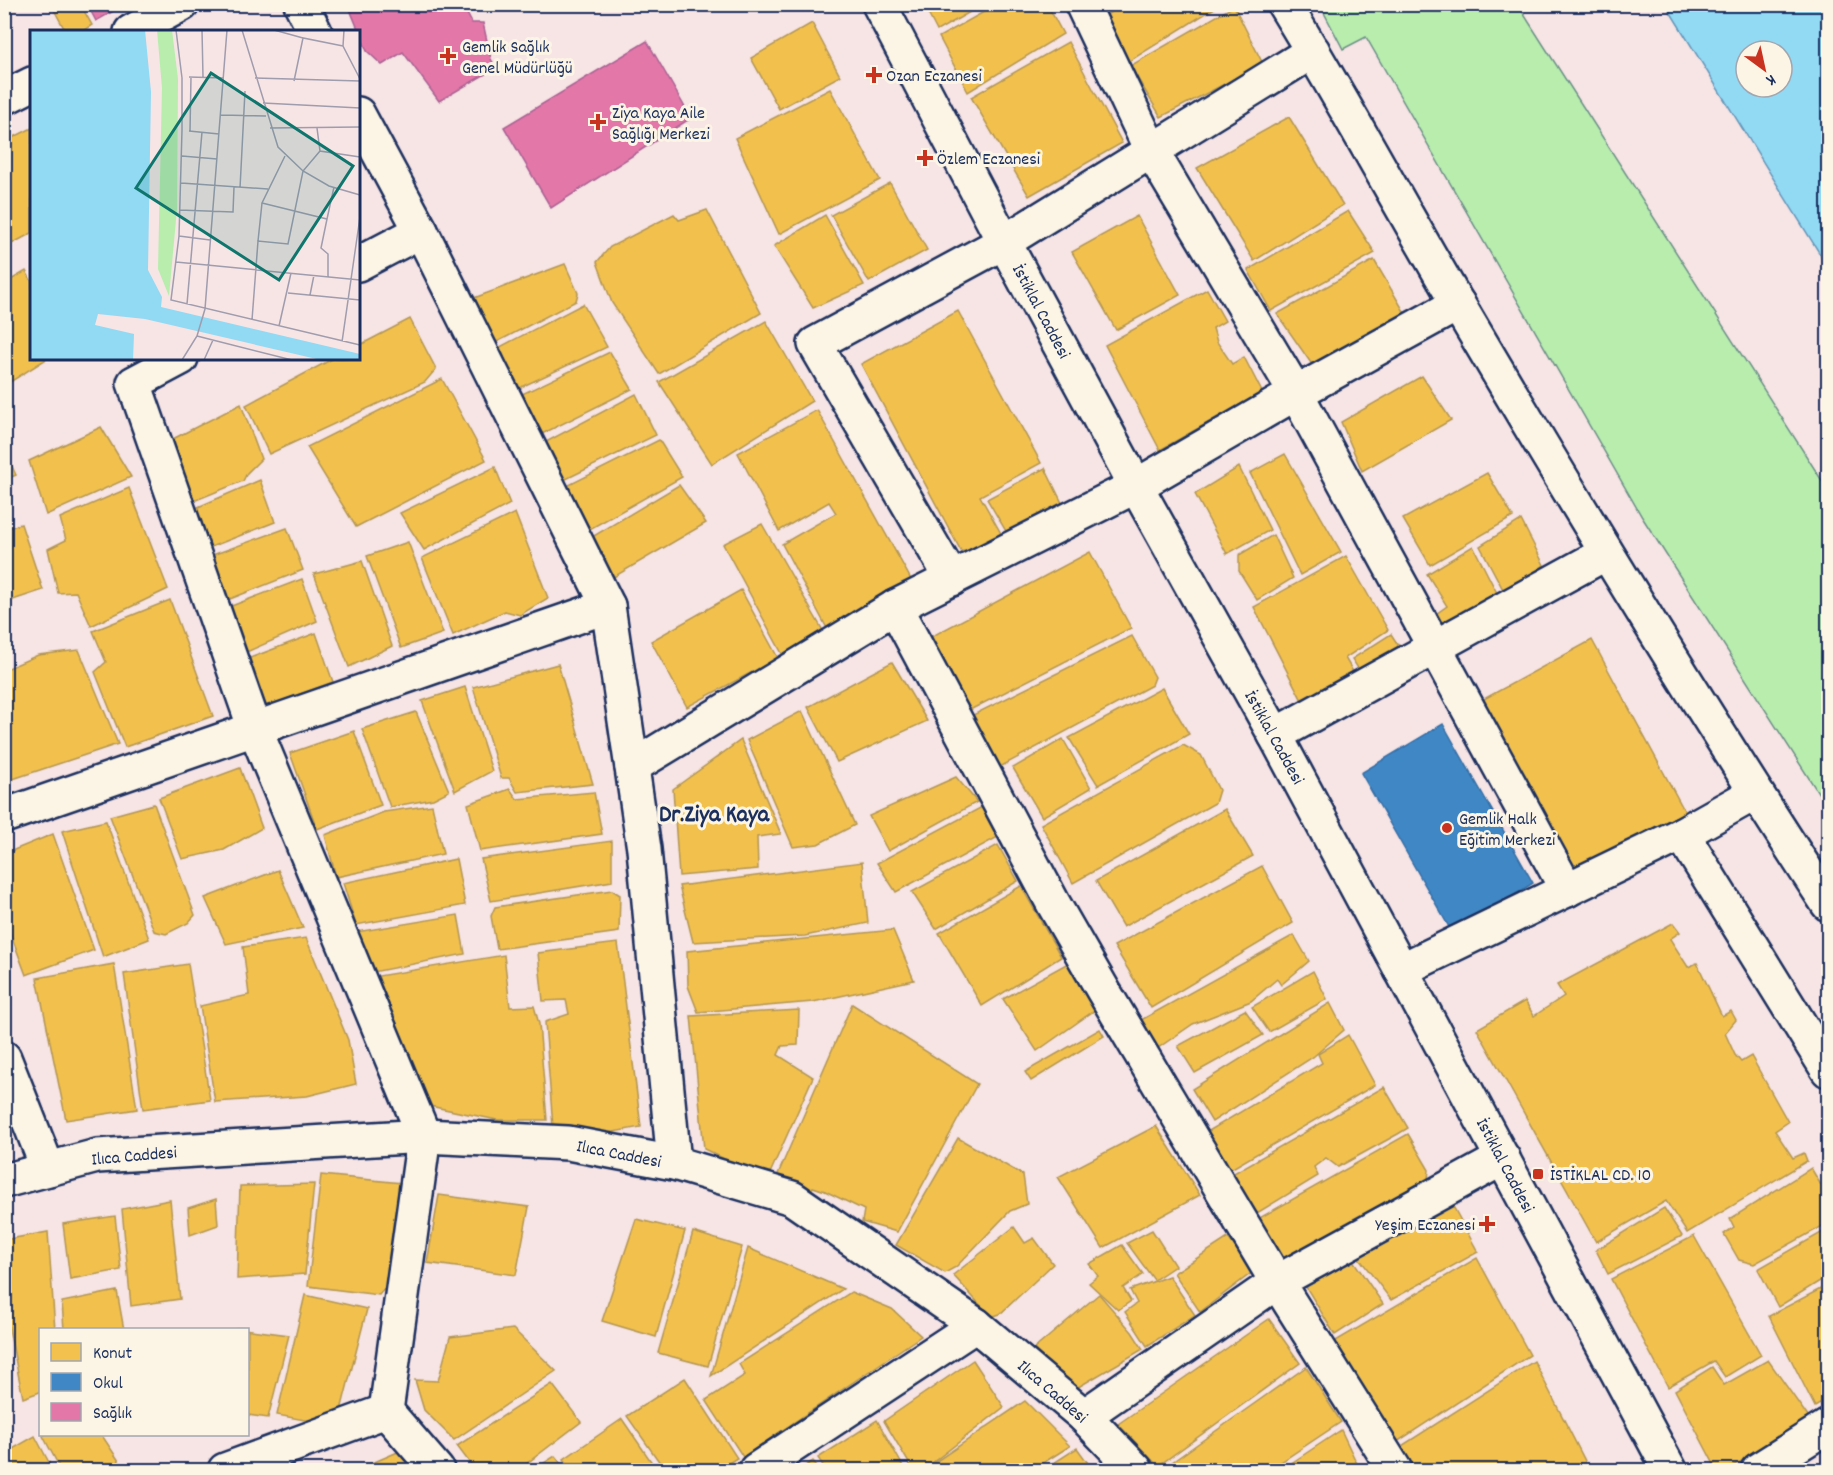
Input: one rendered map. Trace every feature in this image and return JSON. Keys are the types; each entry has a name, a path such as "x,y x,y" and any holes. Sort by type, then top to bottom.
{"street":[{"path":"135,30 182,4"},
{"path":"301,4 314,30"},
{"name":"İstiklal Caddesi","path":"879,4 1004,242 1136,486 1275,735 1670,1470"},
{"path":"1082,4 1152,152 1296,393 1568,890"},
{"path":"1284,4 1606,554 1755,793 1828,904"},
{"path":"952,579 815,344 1004,242 1313,51"},
{"path":"4,98 30,85"},
{"path":"360,118 421,231 608,606 644,849 674,1163"},
{"path":"360,263 421,231"},
{"path":"632,767 895,607 1136,486 1296,393 1458,304"},
{"path":"177,360 134,383 255,729 424,1136 386,1411 437,1470"},
{"path":"1275,735 1606,554"},
{"path":"4,816 608,606"},
{"path":"895,607 1053,903 1277,1282 1395,1470"},
{"path":"1401,970 1682,834 1755,793"},
{"path":"1682,834 1828,1070"},
{"path":"4,1058 48,1169"},
{"name":"Ilıca Caddesi","path":"4,1181 97,1155 424,1136 568,1143 674,1163 792,1198 976,1324 1084,1416 1136,1470"},
{"path":"1084,1416 1277,1282 1503,1158"},
{"path":"756,1470 976,1324"},
{"path":"225,1470 386,1411"},
{"path":"1758,1470 1828,1426"}],"green space":[{"path":"1320,5 1518,5 1828,490 1828,808 1642,517 1366,37 1343,49"}],"water":[{"path":"1666,5 1828,5 1828,267"}],"building: Konut":[{"path":"51,4 80,4 92,25 84,30 65,30"},
{"path":"923,4 984,4 937,31"},
{"path":"998,4 1047,4 1063,34 968,92 939,37"},
{"path":"1125,4 1221,4 1128,62 1104,16"},
{"path":"1234,6 1263,64 1161,117 1130,66"},
{"path":"812,23 840,76 779,109 751,58"},
{"path":"1068,42 1122,143 1029,196 971,97"},
{"path":"830,89 880,180 779,234 735,138"},
{"path":"1289,117 1343,205 1254,261 1197,168"},
{"path":"30,129 30,234 4,248 4,142"},
{"path":"890,183 927,250 869,282 831,215"},
{"path":"707,210 761,313 659,374 612,303 597,262 610,247 674,214 679,220"},
{"path":"1348,211 1375,253 1271,311 1248,270"},
{"path":"825,215 864,285 813,308 774,246"},
{"path":"1137,216 1180,295 1116,330 1072,252"},
{"path":"1374,260 1405,313 1313,366 1277,314"},
{"path":"565,264 578,293 576,301 495,343 474,298"},
{"path":"26,271 30,278 30,360 45,360 4,386 4,284"},
{"path":"1207,289 1225,321 1213,328 1217,342 1232,364 1244,357 1262,392 1160,450 1105,345"},
{"path":"583,304 607,347 517,389 500,347"},
{"path":"958,311 1041,463 980,496 1003,537 979,552 961,551 861,364"},
{"path":"410,319 436,369 425,382 269,454 246,405 330,360 360,360 360,345"},
{"path":"766,321 812,401 712,464 659,382"},
{"path":"610,352 632,389 540,435 522,394"},
{"path":"1422,376 1451,420 1362,471 1341,422"},
{"path":"442,379 486,460 356,527 307,447"},
{"path":"636,394 656,435 564,480 544,443"},
{"path":"241,404 261,459 247,473 243,481 179,507 165,443"},
{"path":"817,410 914,585 829,632 782,544 836,513 829,502 779,531 738,453"},
{"path":"101,427 131,477 46,515 29,461"},
{"path":"659,440 682,477 588,530 567,486"},
{"path":"4,449 16,475 4,480"},
{"path":"1285,454 1341,552 1300,575 1250,473"},
{"path":"495,467 510,504 424,550 400,513"},
{"path":"1239,467 1270,530 1227,554 1195,494"},
{"path":"1045,468 1063,505 1010,538 987,499"},
{"path":"1487,473 1513,517 1430,565 1403,519"},
{"path":"260,480 275,522 198,552 182,514"},
{"path":"679,485 706,523 612,578 592,537"},
{"path":"129,488 168,589 91,626 76,592 58,593 48,549 66,540 60,518"},
{"path":"515,513 548,598 520,615 505,611 453,635 422,558"},
{"path":"1521,520 1544,565 1506,595 1480,546"},
{"path":"21,524 43,590 4,603 4,529"},
{"path":"762,524 826,636 785,659 723,544"},
{"path":"287,528 303,570 220,603 204,558"},
{"path":"1273,535 1293,578 1257,600 1239,571 1239,555"},
{"path":"408,542 443,633 401,648 367,556"},
{"path":"1473,546 1499,597 1446,629 1436,614 1447,606 1427,574"},
{"path":"1090,552 1131,628 966,712 925,640"},
{"path":"1346,556 1388,630 1345,658 1355,675 1308,712 1254,607"},
{"path":"362,561 392,646 349,667 314,574"},
{"path":"302,579 317,621 242,654 221,610"},
{"path":"741,590 778,658 687,707 651,641"},
{"path":"170,600 213,716 125,747 95,672 106,662 93,631"},
{"path":"316,633 333,682 259,709 242,661"},
{"path":"1391,634 1402,651 1363,676 1352,659"},
{"path":"1132,636 1155,677 1152,685 1000,767 971,716"},
{"path":"1592,640 1685,812 1686,818 1575,874 1482,700"},
{"path":"79,650 118,744 4,782 4,670 38,655"},
{"path":"892,662 927,721 837,762 808,707"},
{"path":"558,664 593,784 517,792 509,778 501,778 473,687"},
{"path":"465,687 492,771 455,791 422,701"},
{"path":"1162,688 1189,734 1098,785 1069,738"},
{"path":"802,711 855,825 818,844 793,847 747,740"},
{"path":"416,712 449,791 433,799 390,807 362,729"},
{"path":"354,731 381,805 317,829 290,753"},
{"path":"1063,739 1091,788 1042,817 1013,768"},
{"path":"741,740 781,834 757,837 758,869 679,876 673,789"},
{"path":"1183,745 1201,755 1219,790 1215,803 1073,883 1041,824"},
{"path":"240,768 262,828 224,850 182,859 159,798"},
{"path":"956,777 977,802 888,851 869,816"},
{"path":"510,789 517,799 594,792 602,834 480,851 468,804"},
{"path":"154,804 195,915 188,923 166,934 154,931 110,816"},
{"path":"432,805 443,854 336,877 325,835 384,812"},
{"path":"982,807 998,837 896,892 877,863"},
{"path":"1225,809 1253,856 1123,927 1096,881"},
{"path":"106,821 149,939 103,957 62,831"},
{"path":"53,834 94,950 26,975 4,916 4,854"},
{"path":"612,841 612,881 491,901 481,859"},
{"path":"998,845 1018,881 936,929 912,892"},
{"path":"456,859 465,905 356,925 343,883"},
{"path":"862,862 868,923 805,936 693,942 679,886"},
{"path":"1262,866 1293,923 1151,1008 1114,946"},
{"path":"278,870 303,928 226,944 205,898"},
{"path":"1021,886 1061,957 982,1006 939,933"},
{"path":"612,890 620,895 619,932 497,949 491,916 495,907"},
{"path":"458,915 465,954 373,972 356,932"},
{"path":"1673,923 1680,932 1670,939 1688,967 1697,963 1722,1016 1731,1011 1736,1020 1725,1033 1735,1055 1741,1062 1751,1056 1788,1122 1775,1131 1793,1158 1804,1153 1807,1161 1687,1233 1666,1201 1596,1242 1477,1029 1525,1001 1534,1016 1564,996 1557,985"},
{"path":"893,930 914,980 813,1002 698,1012 688,986 687,951"},
{"path":"1294,935 1309,961 1281,985 1277,979 1251,1001 1193,1024 1158,1048 1141,1020"},
{"path":"306,938 348,1040 356,1084 307,1096 215,1102 200,1006 249,995 243,947"},
{"path":"618,943 641,1127 597,1135 553,1127 545,1022 569,1014 566,1000 543,1001 538,953"},
{"path":"504,955 510,1007 534,1006 539,1024 547,1120 497,1120 425,1105 378,976"},
{"path":"1068,963 1095,1010 1037,1051 1003,999"},
{"path":"114,964 137,1109 66,1120 37,978"},
{"path":"188,964 210,1100 143,1109 124,974"},
{"path":"1313,971 1327,999 1269,1032 1252,1007"},
{"path":"1330,1003 1344,1030 1313,1057 1212,1122 1192,1089"},
{"path":"852,1004 977,1084 897,1232 862,1222 864,1210 825,1191 813,1187 808,1194 775,1181"},
{"path":"799,1010 798,1045 782,1046 778,1055 813,1077 767,1180 704,1149 691,1016"},
{"path":"1245,1010 1263,1035 1195,1073 1178,1046"},
{"path":"1100,1029 1104,1036 1031,1081 1025,1072"},
{"path":"1348,1035 1375,1085 1224,1173 1202,1135 1322,1063 1318,1054"},
{"path":"1384,1087 1408,1128 1398,1134 1338,1167 1326,1158 1314,1167 1318,1176 1257,1213 1227,1177"},
{"path":"1156,1126 1200,1195 1103,1248 1058,1177"},
{"path":"1408,1134 1429,1170 1428,1179 1283,1260 1256,1220"},
{"path":"958,1138 1023,1175 1027,1204 1010,1211 956,1267 945,1273 896,1245"},
{"path":"1811,1168 1828,1197 1828,1223 1754,1264 1739,1260 1724,1234 1734,1227 1730,1219"},
{"path":"321,1175 412,1184 385,1288 379,1295 308,1286"},
{"path":"314,1184 305,1274 237,1279 240,1186"},
{"path":"439,1195 529,1207 516,1275 427,1263"},
{"path":"216,1199 218,1225 190,1235 188,1208"},
{"path":"1449,1199 1478,1252 1391,1300 1356,1254"},
{"path":"170,1200 180,1299 131,1306 122,1209"},
{"path":"1664,1208 1682,1236 1608,1274 1596,1250"},
{"path":"115,1216 121,1270 70,1279 63,1224"},
{"path":"636,1219 685,1231 656,1337 602,1321"},
{"path":"1014,1227 1025,1243 1034,1238 1053,1264 1000,1314 991,1317 953,1275"},
{"path":"1828,1229 1828,1276 1778,1307 1758,1269"},
{"path":"1152,1230 1175,1266 1154,1280 1127,1243"},
{"path":"48,1232 55,1328 39,1328 39,1392 23,1398 4,1304 4,1240"},
{"path":"693,1232 742,1247 708,1366 658,1353"},
{"path":"1694,1236 1761,1355 1725,1377 1714,1361 1668,1387 1611,1279"},
{"path":"1228,1238 1254,1271 1200,1312 1174,1273"},
{"path":"1122,1245 1143,1274 1123,1288 1131,1301 1118,1310 1089,1283 1098,1276 1089,1264"},
{"path":"748,1248 843,1289 711,1376"},
{"path":"1350,1256 1383,1304 1335,1335 1303,1282"},
{"path":"1477,1258 1530,1355 1394,1444 1334,1342"},
{"path":"1169,1276 1195,1315 1147,1346 1125,1312 1137,1303 1130,1290"},
{"path":"1828,1285 1828,1399 1815,1407 1769,1316"},
{"path":"117,1291 124,1328 64,1328 62,1302"},
{"path":"851,1292 892,1309 921,1336 743,1457 706,1400 745,1375 739,1364"},
{"path":"1099,1294 1132,1332 1143,1349 1075,1389 1034,1349"},
{"path":"305,1295 367,1309 337,1426 277,1415"},
{"path":"1269,1319 1300,1363 1158,1466 1118,1424"},
{"path":"513,1329 556,1371 454,1440 424,1410 415,1380 438,1381 450,1337"},
{"path":"249,1330 289,1335 268,1418 249,1415"},
{"path":"973,1360 1004,1407 923,1470 913,1470 884,1421"},
{"path":"1768,1360 1811,1421 1726,1470 1717,1470 1675,1390 1712,1367 1724,1385"},
{"path":"1534,1361 1585,1461 1584,1470 1411,1470 1397,1449"},
{"path":"1306,1367 1341,1422 1269,1470 1175,1470 1168,1465"},
{"path":"685,1378 737,1458 717,1470 665,1470 627,1416"},
{"path":"552,1384 581,1422 518,1470 475,1470 457,1446"},
{"path":"1025,1401 1070,1446 1032,1470 935,1470 931,1465"},
{"path":"622,1419 657,1470 572,1470 564,1459"},
{"path":"877,1420 905,1470 826,1470 818,1458"},
{"path":"1341,1430 1360,1470 1281,1470"},
{"path":"35,1436 53,1470 4,1470 4,1454"},
{"path":"43,1436 102,1436 125,1470 61,1470"},
{"path":"407,1448 424,1470 356,1470"},
{"path":"1077,1448 1093,1470 1043,1470"},
{"path":"555,1456 566,1470 533,1470"},
{"path":"813,1461 820,1470 799,1470"}],"building: Okul":[{"name":"Gemlik Halk Eğitim Merkezi","path":"1443,724 1533,883 1453,934 1361,773"}],"building: Sağlık":[{"path":"87,4 126,4 96,21"},
{"name":"Gemlik Sağlık Genel Müdürlüğü","path":"353,4 462,4 472,23 483,23 491,59 496,68 439,101 403,52 382,65 367,51 349,7"},
{"name":"Ziya Kaya Aile Sağlığı Merkezi","path":"647,41 691,118 551,208 504,127"}],"place":[{"name":"Gemlik Sağlık Genel Müdürlüğü","path":"448,56"},
{"name":"Ozan Eczanesi","path":"874,75"},
{"name":"Ziya Kaya Aile Sağlığı Merkezi","path":"598,122"},
{"name":"Özlem Eczanesi","path":"925,158"},
{"name":"Gemlik Halk Eğitim Merkezi","path":"1447,828"},
{"name":"İSTİKLAL CD. 10","path":"1538,1174"},
{"name":"Yeşim Eczanesi","path":"1487,1224"}],"district":[{"name":"Dr.Ziya Kaya","path":"714,813"}]}
